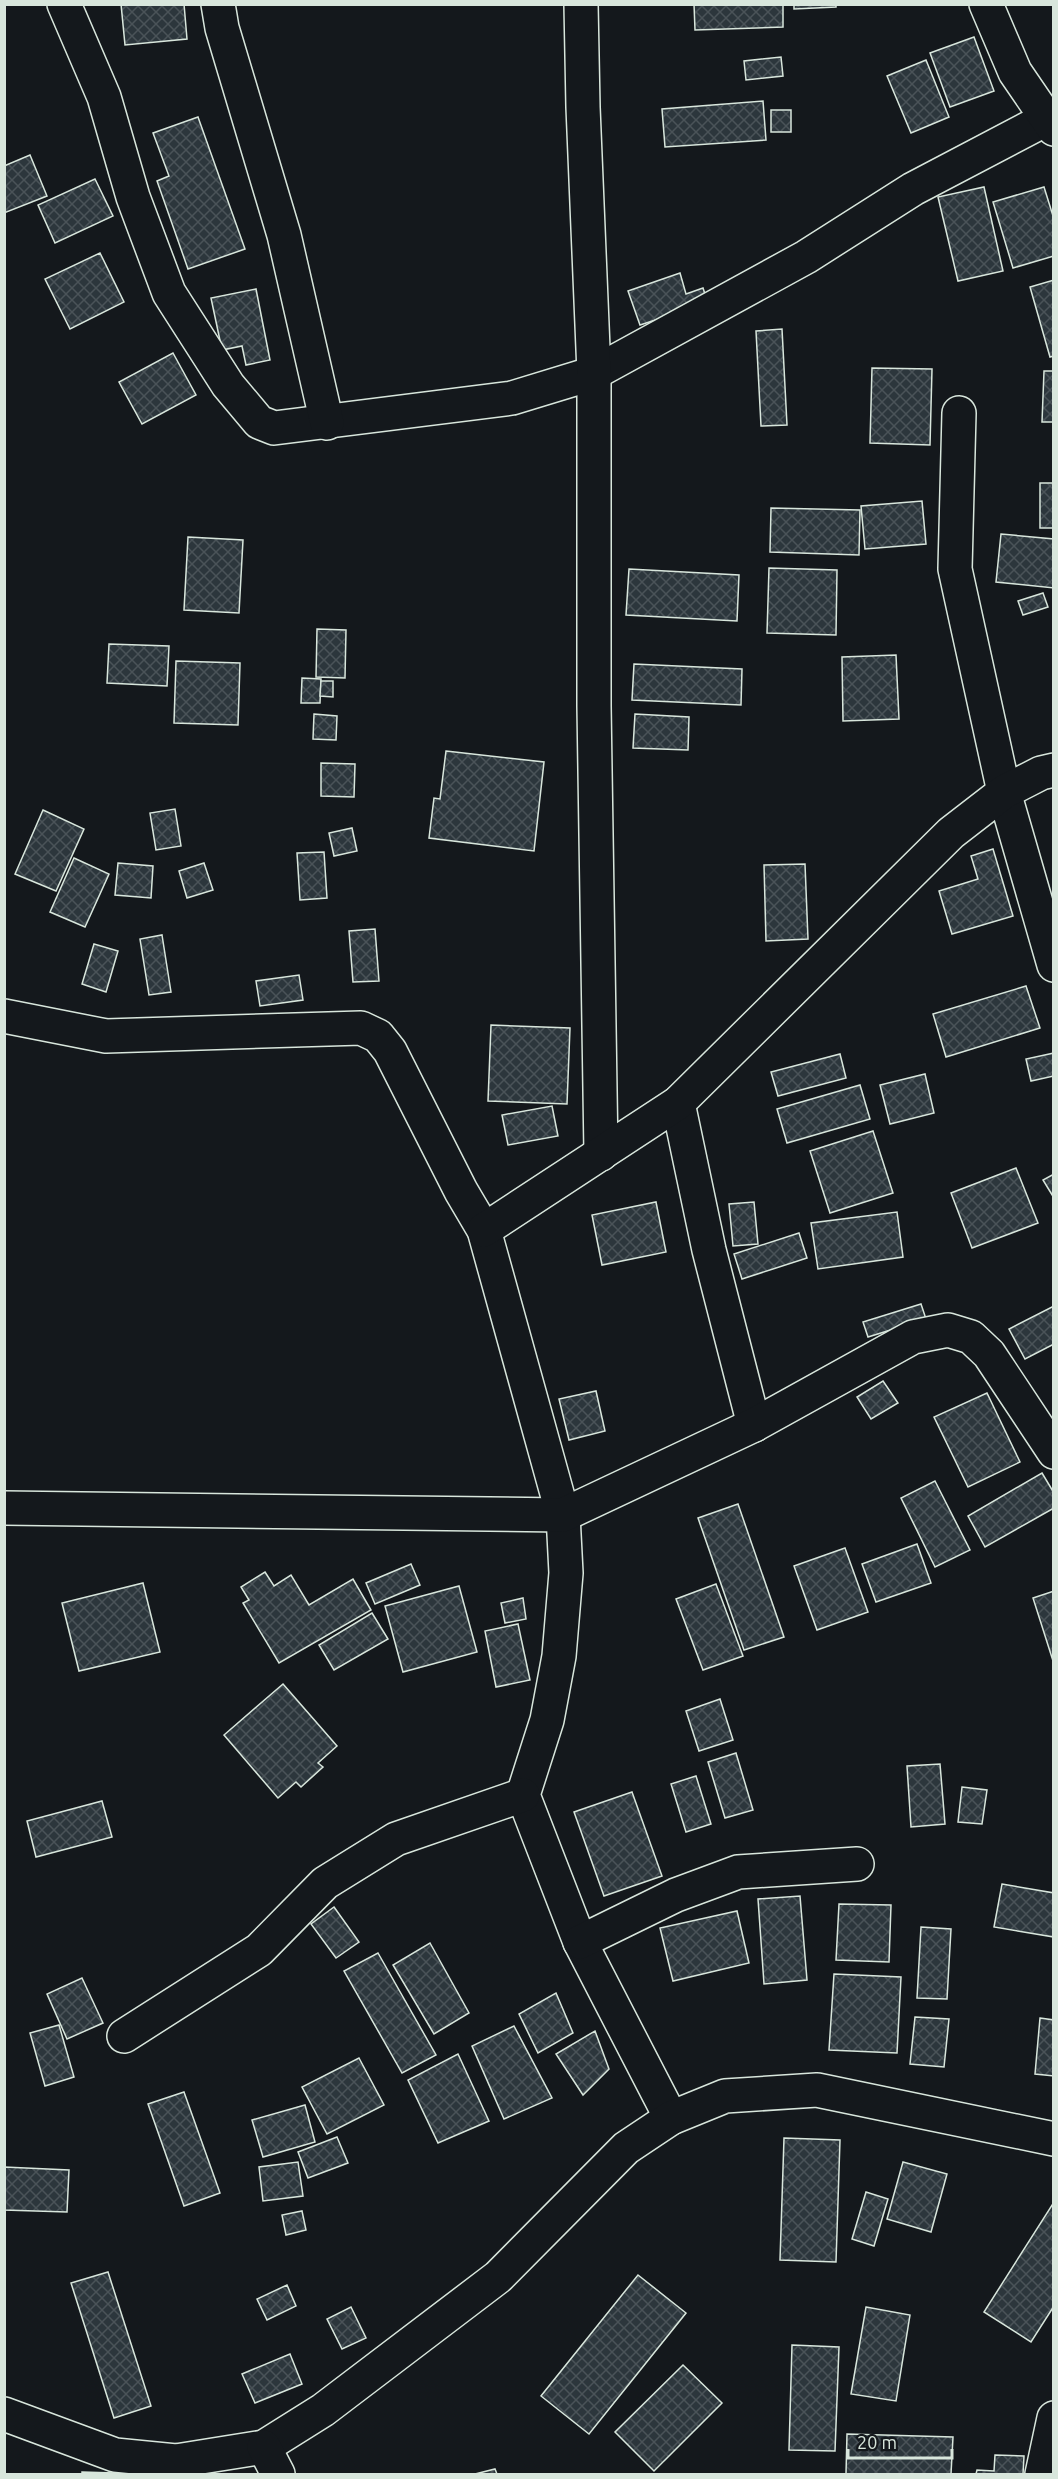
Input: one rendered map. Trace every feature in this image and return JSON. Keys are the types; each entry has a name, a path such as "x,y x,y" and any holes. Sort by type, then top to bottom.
{"street":[{"path":"64,4 104,97 133,197 169,293 228,385 259,422 274,428 512,398 594,373 806,257 913,189 1051,120 1015,72 986,4"},
{"path":"218,4 222,28 284,235 327,423"},
{"path":"581,4 594,373 594,706 601,1154"},
{"path":"959,413 955,569 1004,792 1053,965"},
{"path":"484,1230 678,1103 951,833 1004,792 1041,773 1053,770"},
{"path":"4,1016 106,1036 361,1028 378,1036 390,1051 461,1191 484,1230 563,1515 566,1573 559,1656 547,1720 523,1795 580,1942 672,2118"},
{"path":"678,1103 709,1250 754,1425"},
{"path":"4,1508 563,1515 754,1425 913,1337 948,1330 971,1337 989,1354 1053,1452"},
{"path":"124,2036 260,1950 325,1883 396,1839 523,1795"},
{"path":"580,1942 676,1895 738,1872 857,1864"},
{"path":"4,2414 115,2455 176,2461 271,2461 323,2410 498,2277 627,2148 672,2118 725,2097 817,2090 1053,2139"},
{"path":"1042,2475 1053,2418"}],"building":[{"path":"121,4 184,4 187,39 125,45"},
{"path":"694,4 783,4 783,27 695,30"},
{"path":"794,4 836,4 836,7 794,9"},
{"path":"974,37 994,91 950,107 930,53"},
{"path":"781,57 783,76 746,80 744,61"},
{"path":"926,60 949,117 911,133 887,76"},
{"path":"763,101 766,140 665,147 662,109"},
{"path":"771,110 791,110 791,132 771,132"},
{"path":"198,117 245,249 188,269 157,181 169,176 153,133"},
{"path":"30,155 47,196 4,213 4,166"},
{"path":"95,179 113,216 55,243 38,205"},
{"path":"984,187 1003,271 958,281 938,197"},
{"path":"1044,187 1054,219 1054,256 1013,268 993,202"},
{"path":"100,253 124,302 70,329 45,279"},
{"path":"680,273 686,294 703,288 708,303 640,325 628,291"},
{"path":"1054,280 1054,356 1050,357 1030,287"},
{"path":"256,289 270,360 246,365 242,346 222,350 211,298"},
{"path":"782,329 787,425 761,426 756,331"},
{"path":"173,353 196,395 142,424 119,382"},
{"path":"872,368 932,369 930,445 870,443"},
{"path":"1044,371 1054,371 1054,422 1042,422"},
{"path":"1040,483 1054,483 1054,528 1040,528"},
{"path":"922,501 926,544 865,549 861,506"},
{"path":"771,508 860,510 859,555 770,552"},
{"path":"1001,534 1054,539 1054,588 996,582"},
{"path":"188,537 243,540 239,613 184,610"},
{"path":"769,568 837,570 836,635 767,633"},
{"path":"629,569 739,575 737,621 626,615"},
{"path":"1043,593 1048,607 1023,615 1018,601"},
{"path":"317,629 346,630 345,678 316,677"},
{"path":"109,644 169,646 167,686 107,683"},
{"path":"896,655 899,719 843,721 842,657"},
{"path":"176,661 240,663 238,725 174,723"},
{"path":"634,664 742,669 741,705 632,700"},
{"path":"302,678 321,679 320,703 301,703"},
{"path":"321,681 333,681 333,697 320,696"},
{"path":"314,714 337,716 336,740 313,739"},
{"path":"635,714 689,717 688,750 633,748"},
{"path":"446,751 544,762 534,851 429,838 434,798 440,799"},
{"path":"321,763 355,764 354,797 321,796"},
{"path":"175,809 181,846 156,850 150,813"},
{"path":"43,810 84,829 56,891 15,874"},
{"path":"352,828 357,851 334,856 329,833"},
{"path":"993,849 1013,916 952,934 939,891 978,879 971,856"},
{"path":"324,852 327,898 300,900 297,853"},
{"path":"74,858 109,874 85,927 50,912"},
{"path":"118,863 153,866 151,898 115,895"},
{"path":"204,863 213,890 187,898 179,871"},
{"path":"805,864 808,939 766,941 764,865"},
{"path":"375,929 379,981 353,982 349,931"},
{"path":"162,935 171,992 149,995 140,939"},
{"path":"94,944 118,951 106,992 82,984"},
{"path":"299,975 303,1000 260,1006 256,981"},
{"path":"1026,986 1040,1028 946,1057 933,1014"},
{"path":"491,1025 570,1028 567,1104 488,1101"},
{"path":"1054,1053 1054,1076 1031,1081 1026,1059"},
{"path":"840,1054 846,1078 778,1096 771,1072"},
{"path":"925,1074 934,1113 890,1124 880,1085"},
{"path":"860,1085 870,1119 787,1143 777,1109"},
{"path":"552,1106 558,1136 508,1145 502,1115"},
{"path":"873,1131 893,1193 830,1213 810,1151"},
{"path":"1016,1168 1038,1223 972,1248 951,1193"},
{"path":"1054,1174 1054,1198 1043,1180"},
{"path":"656,1202 666,1252 602,1265 592,1215"},
{"path":"754,1202 758,1244 733,1246 729,1204"},
{"path":"897,1212 903,1257 818,1269 811,1223"},
{"path":"799,1233 807,1258 742,1279 734,1254"},
{"path":"921,1304 926,1319 868,1337 863,1322"},
{"path":"1054,1306 1054,1344 1025,1359 1009,1329"},
{"path":"883,1381 898,1403 871,1419 857,1397"},
{"path":"596,1391 605,1431 569,1440 559,1399"},
{"path":"987,1393 1020,1462 968,1487 934,1417"},
{"path":"1042,1473 1054,1493 1054,1508 985,1547 968,1516"},
{"path":"935,1481 970,1550 935,1567 901,1498"},
{"path":"738,1504 784,1637 744,1650 698,1518"},
{"path":"917,1544 931,1583 876,1602 862,1564"},
{"path":"845,1548 868,1612 817,1630 794,1566"},
{"path":"411,1564 420,1585 375,1604 366,1583"},
{"path":"265,1572 274,1586 291,1575 309,1605 353,1579 371,1610 279,1663 243,1603 249,1600 241,1587"},
{"path":"143,1583 160,1652 79,1671 62,1603"},
{"path":"716,1584 743,1656 703,1670 676,1599"},
{"path":"459,1586 477,1652 403,1672 385,1606"},
{"path":"1054,1591 1054,1664 1033,1598"},
{"path":"523,1598 526,1619 505,1623 501,1603"},
{"path":"372,1613 388,1639 334,1670 319,1645"},
{"path":"518,1624 530,1680 496,1687 485,1631"},
{"path":"283,1684 337,1746 318,1763 323,1767 301,1787 296,1782 278,1798 224,1735"},
{"path":"720,1699 733,1740 699,1751 686,1711"},
{"path":"736,1753 753,1810 725,1818 708,1762"},
{"path":"940,1764 945,1824 911,1827 907,1766"},
{"path":"696,1776 711,1824 686,1832 671,1784"},
{"path":"962,1787 987,1790 982,1824 958,1822"},
{"path":"632,1792 662,1876 604,1896 574,1812"},
{"path":"102,1801 112,1837 36,1857 27,1821"},
{"path":"1002,1884 1054,1893 1054,1937 994,1927"},
{"path":"800,1896 807,1980 764,1984 758,1899"},
{"path":"839,1904 891,1905 889,1962 836,1960"},
{"path":"334,1907 359,1942 336,1958 311,1924"},
{"path":"737,1911 749,1963 673,1981 660,1928"},
{"path":"921,1927 951,1929 947,1999 917,1998"},
{"path":"430,1943 469,2013 434,2034 393,1965"},
{"path":"378,1953 436,2055 402,2073 344,1971"},
{"path":"834,1974 901,1977 897,2053 829,2050"},
{"path":"82,1978 103,2023 67,2039 47,1994"},
{"path":"556,1993 573,2033 538,2053 519,2014"},
{"path":"915,2017 949,2019 944,2067 910,2064"},
{"path":"1040,2018 1054,2020 1054,2076 1035,2074"},
{"path":"59,2025 74,2077 45,2086 30,2033"},
{"path":"514,2026 552,2098 504,2119 472,2046"},
{"path":"595,2031 609,2069 583,2095 556,2054"},
{"path":"458,2054 489,2121 438,2143 408,2080"},
{"path":"359,2058 384,2105 327,2134 302,2087"},
{"path":"184,2092 220,2193 184,2206 148,2104"},
{"path":"305,2105 315,2142 263,2157 252,2120"},
{"path":"337,2137 348,2163 308,2178 298,2152"},
{"path":"784,2138 840,2140 836,2262 780,2260"},
{"path":"298,2162 303,2196 263,2201 259,2167"},
{"path":"903,2162 947,2174 931,2232 887,2219"},
{"path":"4,2167 69,2170 67,2212 4,2210"},
{"path":"866,2192 888,2199 874,2246 852,2239"},
{"path":"1054,2202 1054,2306 1031,2342 984,2312"},
{"path":"302,2211 306,2230 286,2235 282,2215"},
{"path":"108,2272 151,2406 114,2418 71,2283"},
{"path":"638,2275 686,2313 589,2434 541,2396"},
{"path":"287,2285 296,2306 267,2320 257,2299"},
{"path":"351,2307 366,2338 342,2349 327,2319"},
{"path":"866,2307 910,2315 896,2401 851,2394"},
{"path":"792,2345 839,2347 835,2451 789,2450"},
{"path":"290,2354 302,2384 255,2403 242,2374"},
{"path":"683,2365 722,2403 654,2471 615,2432"},
{"path":"847,2434 953,2437 951,2474 846,2474"},
{"path":"995,2455 1024,2456 1023,2474 976,2474 977,2470 994,2471"},
{"path":"495,2469 497,2474 475,2474"},
{"path":"82,2472 115,2473 115,2474 82,2474"}]}
